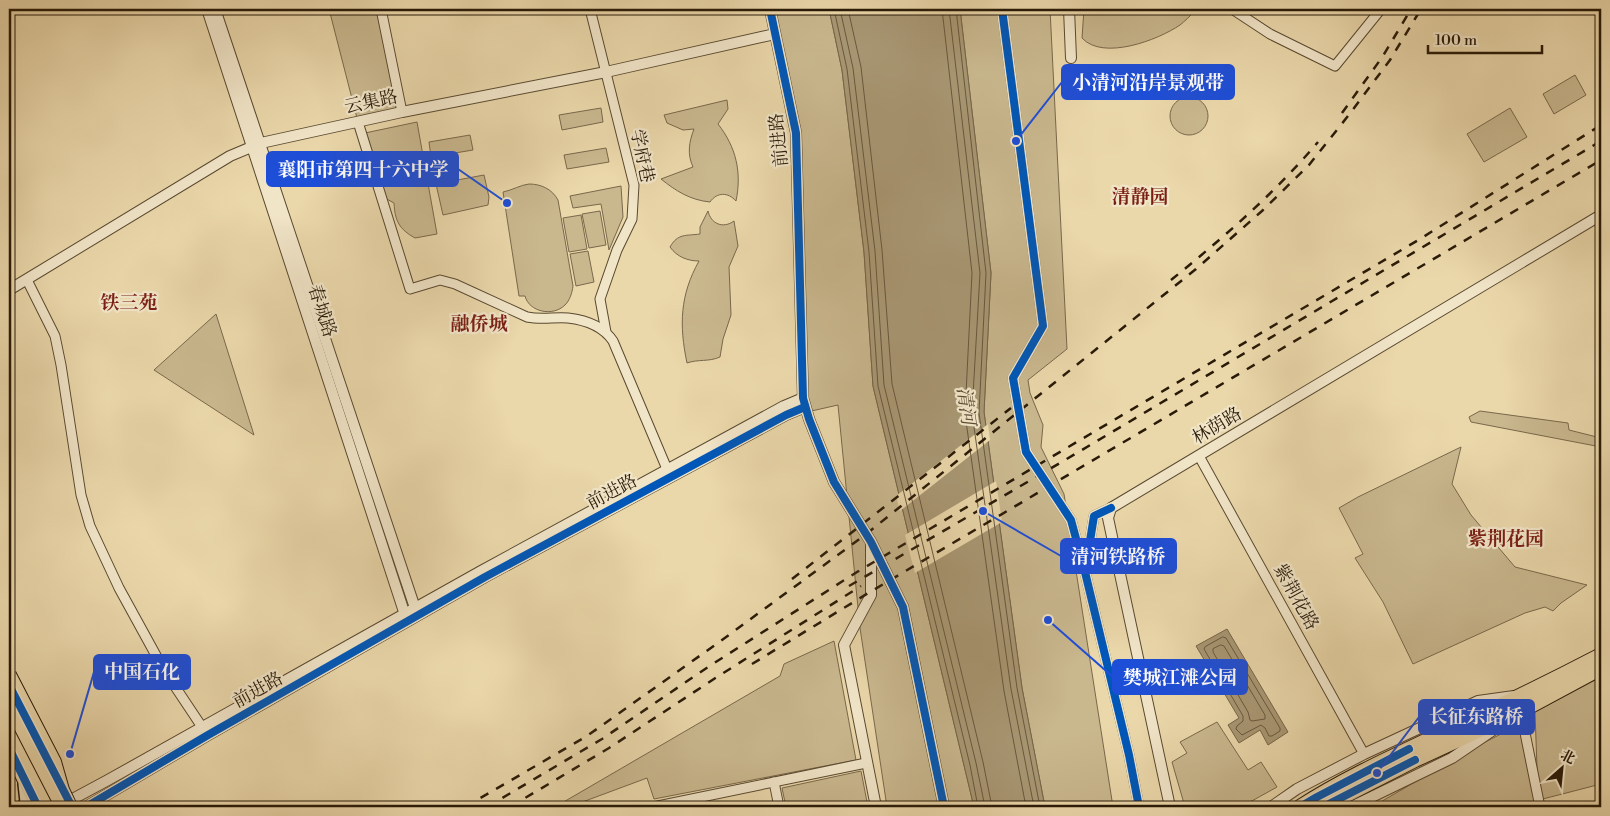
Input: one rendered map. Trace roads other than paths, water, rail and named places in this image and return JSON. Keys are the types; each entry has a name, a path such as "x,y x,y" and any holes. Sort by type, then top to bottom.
{"main road":[{"path":"1323,807 1412,754 1601,655"},
{"path":"1300,807 1316,796 1412,754 1522,710 1601,668"},
{"path":"9,675 54,762 68,806"},
{"path":"9,685 68,806"},
{"path":"9,703 68,806"},
{"path":"9,727 50,807"},
{"path":"9,748 38,807"},
{"path":"22,775 26,802 22,807"},
{"name":"前进路","path":"56,807 68,806"}],"street":[{"name":"春城路","path":"207,9 256,145 416,613"},
{"name":"春城路","path":"215,9 256,145 406,618"},
{"path":"381,9 402,112"},
{"name":"学府巷","path":"590,9 634,185 632,219 616,250 600,299 606,332 613,341 667,469"},
{"name":"前进路","path":"416,613 667,469 804,402 796,133 770,9"},
{"path":"1002,9 1043,326 1013,378 1026,452 1071,520 1086,572 1129,755 1139,807"},
{"path":"1069,9 1071,58"},
{"path":"1232,9 1270,34 1335,66 1381,9"},
{"name":"云集路","path":"9,290 230,156 256,145 402,112 606,72 775,34"},
{"path":"358,122 410,289 440,280 455,284 528,317 539,320 568,318 592,324 606,332"},
{"name":"林荫路","path":"1111,508 1601,215"},
{"path":"27,280 55,336 62,365 81,495 90,526 119,588 164,670 205,731"},
{"path":"803,375 799,388 785,410 809,419"},
{"path":"804,402 834,482 872,542 903,607 944,807"},
{"name":"前进路","path":"68,806 108,780 205,731 406,618 485,577 785,410"},
{"name":"紫荆花路","path":"1199,456 1364,754"},
{"path":"1086,572 1094,516 1111,508"},
{"path":"1111,508 1108,518 1170,807"},
{"path":"872,542 871,595 844,645 876,807"},
{"path":"1271,807 1297,789 1364,754 1478,701 1527,694"},
{"path":"1351,807 1452,758 1522,710"},
{"path":"1522,710 1540,807"},
{"name":"前进路","path":"86,807 205,731"},
{"path":"653,807 866,763"},
{"path":"774,782 779,807"}],"water":[{"name":"清河","path":"829,9 960,9 991,273 984,412 1022,688 1045,807 974,807 873,386 864,252 842,70"},
{"path":"1227,629 1288,732 1268,745 1260,730 1239,743 1228,725 1239,718 1196,646"}],"railway":[{"path":"1342,113 1383,56 1411,9"},
{"path":"465,807 587,736 865,535 1196,269 1262,211 1309,165 1390,60 1421,9"},
{"path":"487,807 602,739 708,667 857,572 1420,239 1601,125"},
{"path":"849,586 1060,463 1601,141"},
{"path":"1171,280 1248,214 1318,142"},
{"path":"752,664 870,592 1601,160"},
{"path":"792,579 1011,408"},
{"path":"510,807 609,748 861,586"}],"place":[{"name":"小清河沿岸景观带","path":"1016,141"},
{"name":"襄阳市第四十六中学","path":"507,203"},
{"name":"清河铁路桥","path":"983,511"},
{"name":"樊城江滩公园","path":"1048,620"},
{"name":"中国石化","path":"70,754"},
{"name":"长征东路桥","path":"1377,773"}],"district":[{"name":"清静园","path":"1140,197"},
{"name":"铁三苑","path":"129,303"},
{"name":"融侨城","path":"479,324"},
{"name":"紫荆花园","path":"1506,539"}]}
